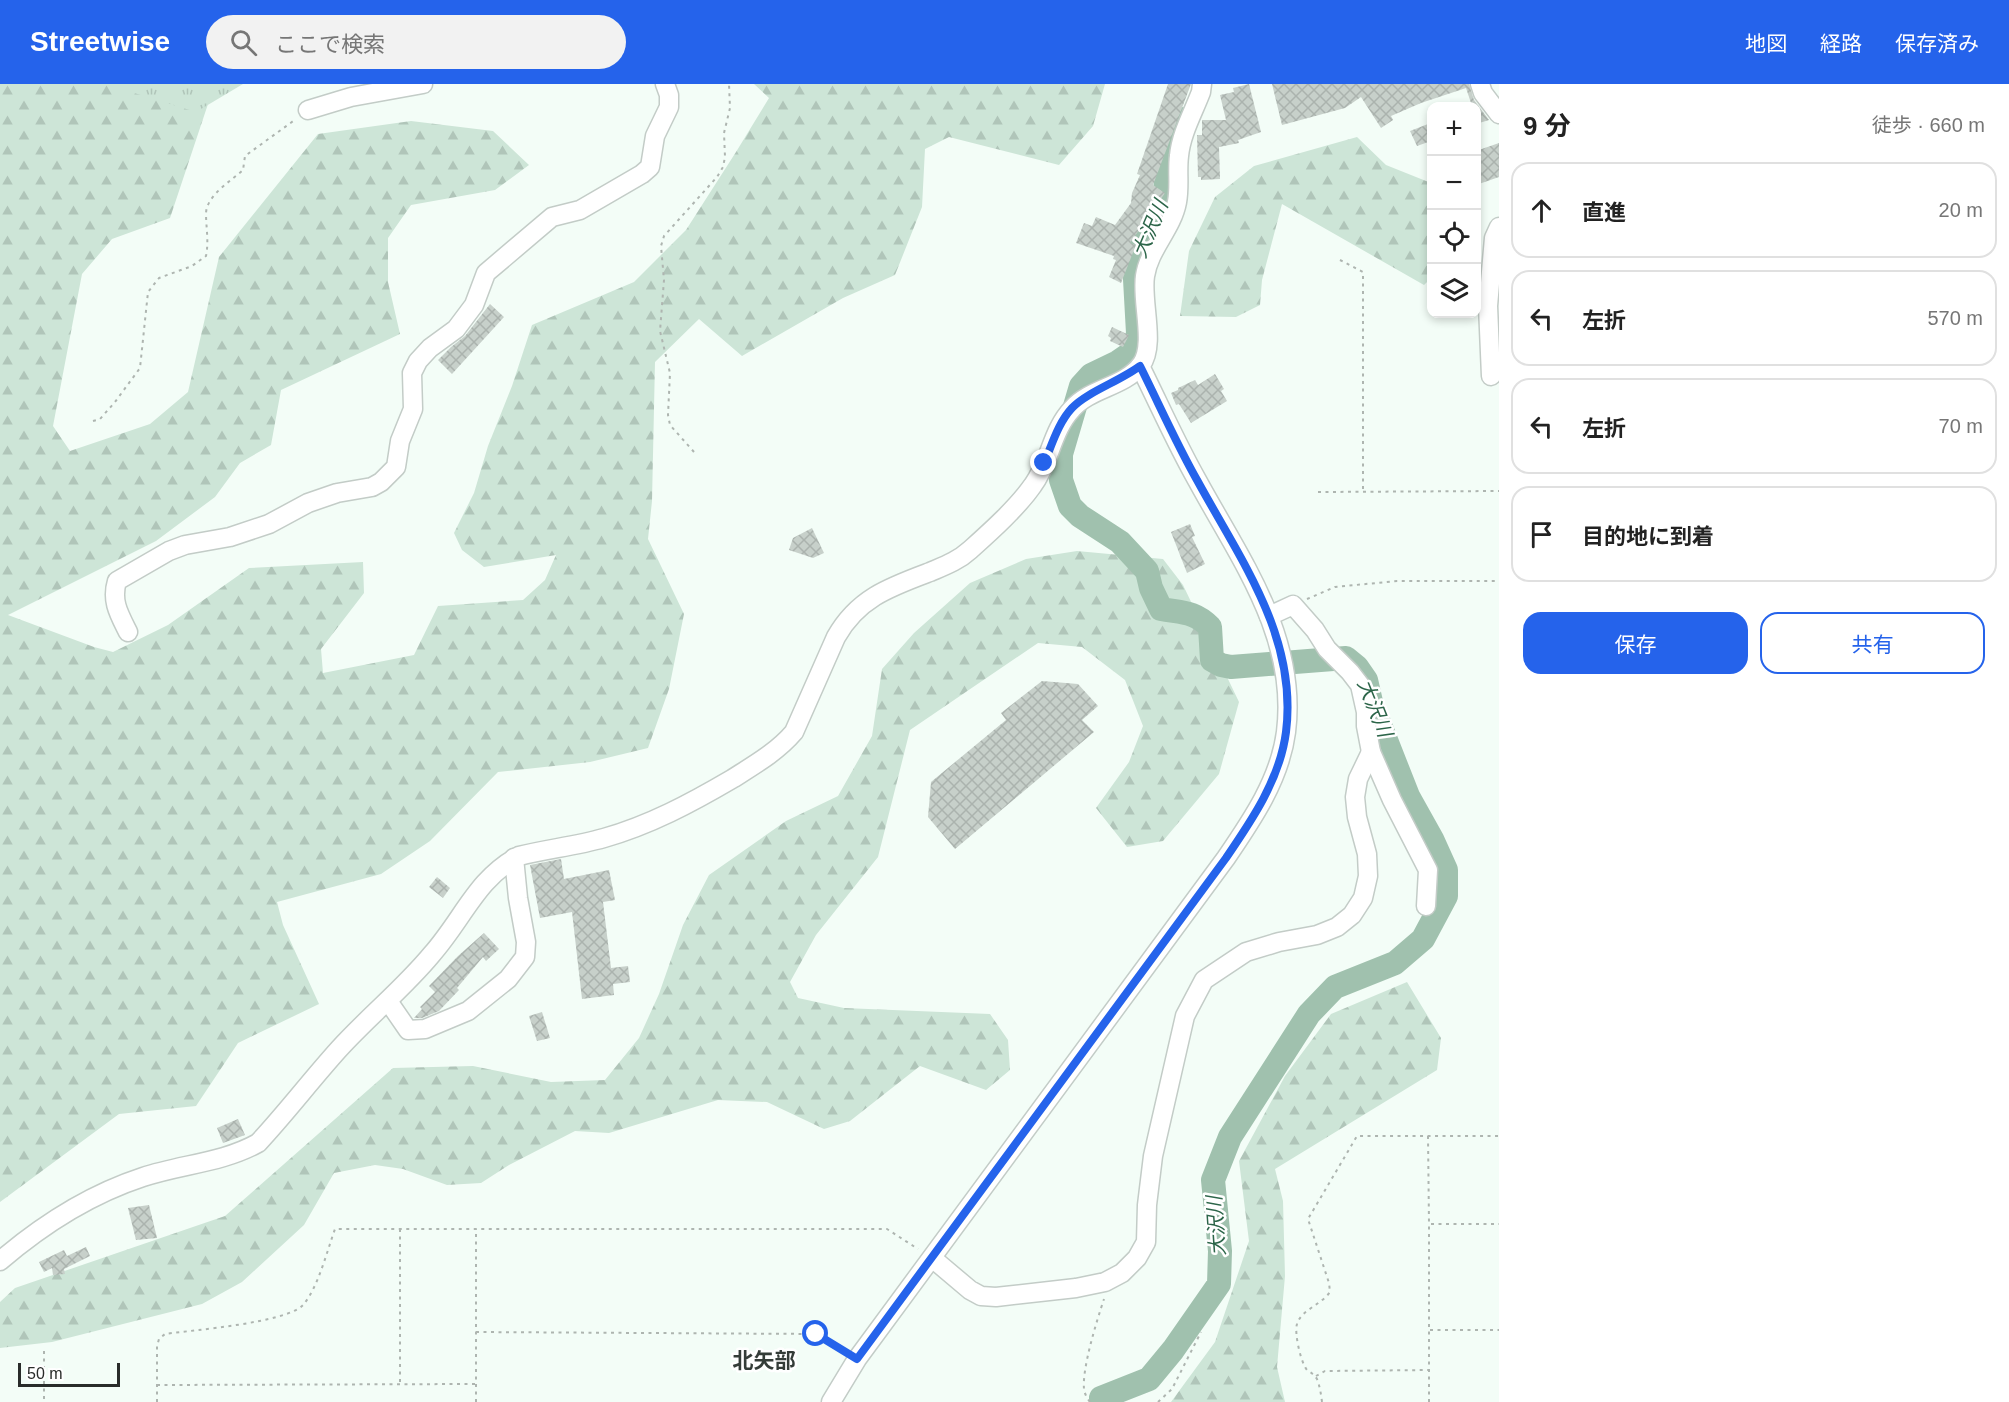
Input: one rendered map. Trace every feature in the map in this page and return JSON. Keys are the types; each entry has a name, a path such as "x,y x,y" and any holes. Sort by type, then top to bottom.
{"street":[{"path":"308,110 351,97 423,84"},
{"path":"128,632 115,606 114,590 117,581 169,551 185,545 230,537 269,524 308,503 337,493 372,487 381,482 396,467 400,441 413,409 412,373 418,361 430,348 456,329 474,305 486,273 552,217 579,210 642,174 650,167 655,136 669,107 669,95 664,84"},
{"path":"1480,84 1489,103 1499,114"},
{"path":"0,1261 44,1227 116,1187 145,1176 240,1153 258,1143 340,1048 430,957 452,930 483,883 495,870 514,858 603,839 650,823 701,797 772,754 794,732 844,622 856,610 886,589 956,561 969,551 1033,485 1063,421 1072,408 1140,366 1145,358 1147,346 1145,276 1149,262 1172,219 1178,201 1180,145 1204,87"},
{"path":"1491,376 1488,306 1494,238 1499,228"},
{"path":"831,1402 857,1359 1226,858 1250,823 1278,765 1286,733 1287,705 1286,676 1280,643 1257,589 1195,478 1140,366"},
{"path":"1269,616 1293,605 1360,685 1371,752 1392,800 1428,870 1426,906"},
{"path":"932,1258 970,1290 981,1296 996,1297 1076,1288 1105,1282 1122,1273 1137,1258 1146,1242 1147,1205 1153,1156 1185,1016 1204,980 1246,952 1279,942 1317,935 1337,927 1352,915 1363,897 1368,876 1367,854 1357,817 1355,797 1358,779 1371,752"},
{"path":"388,1001 408,1030 425,1029 468,1011 508,979 525,957 526,942 514,858"}],"path":[{"path":"694,452 670,425 668,415 670,373 660,331 664,279 661,246 664,236 717,177 723,167 724,133 730,108 729,84"},
{"path":"93,421 100,419 141,368 148,292 159,278 192,266 206,256 208,243 206,211 211,199 243,170 245,156 308,110"},
{"path":"1340,260 1363,272 1363,491"},
{"path":"1318,492 1499,491"},
{"path":"1293,605 1335,587 1398,581 1499,581"},
{"path":"1322,1402 1321,1389 1316,1376 1306,1369 1299,1354 1296,1325 1304,1313 1323,1302 1330,1293 1329,1283 1308,1219 1357,1136 1499,1136"},
{"path":"1428,1136 1429,1402"},
{"path":"1429,1224 1499,1224"},
{"path":"157,1402 159,1339 165,1334 237,1325 286,1315 302,1306 314,1287 335,1229 887,1229 932,1258"},
{"path":"400,1229 400,1383"},
{"path":"476,1229 476,1402"},
{"path":"1090,1402 1085,1396 1085,1375 1097,1320 1106,1293 1105,1282"},
{"path":"1429,1330 1499,1330"},
{"path":"476,1332 816,1334 857,1359"},
{"path":"1158,1402 1173,1389 1201,1332"},
{"path":"44,1351 44,1402"},
{"path":"1316,1376 1325,1371 1429,1370"},
{"path":"157,1385 476,1384"}],"green space":[{"path":"0,84 229,84 211,95 170,218 112,239 82,274 53,426 70,451 150,424 188,392 219,257 318,134 411,121 493,131 529,165 495,190 411,205 388,238 388,282 400,334 281,390 271,445 240,463 215,497 156,541 8,615 113,652 168,625 249,568 363,562 364,593 321,649 323,673 414,655 438,606 523,600 545,580 556,555 484,567 462,550 454,533 474,493 488,446 512,386 532,325 634,282 686,230 769,98 754,84 1105,84 1093,126 1059,165 949,137 925,149 922,207 895,275 843,298 742,356 699,319 655,362 652,501 648,539 684,614 669,689 648,748 590,762 498,772 430,841 381,874 277,902 283,925 319,1004 238,1043 196,1106 119,1114 0,1202"},
{"path":"105,84 243,84 196,112"},
{"path":"1357,137 1386,165 1427,181 1427,282 1424,285 1282,204 1262,280 1260,305 1236,317 1180,316 1189,251 1215,197 1254,166"},
{"path":"1077,551 1163,559 1183,585 1239,702 1219,774 1163,841 1127,847 1096,808 1129,762 1143,726 1125,680 1082,647 1038,643 910,730 878,857 816,935 790,982 798,998 844,1008 990,1014 1008,1040 1010,1070 986,1090 920,1066 850,1121 824,1129 767,1102 718,1100 609,1133 575,1131 509,1165 481,1183 447,1185 403,1169 375,1165 334,1173 304,1225 242,1282 202,1304 52,1342 0,1348 0,1302 15,1288 225,1216 393,1068 473,1066 551,1082 605,1080 639,1038 659,994 683,925 709,875 786,821 838,796 872,736 882,669 914,633 970,583 1026,559"},
{"path":"1407,982 1441,1038 1437,1070 1275,1169 1283,1201 1285,1276 1277,1367 1285,1402 1171,1402 1215,1342 1249,1241 1239,1161 1285,1076 1331,1014"}],"building":[{"path":"1168,84 1191,84 1153,185 1165,193 1130,243 1136,245 1121,283 1109,277 1116,260 1113,259 1114,256 1076,243 1084,223 1092,226 1096,217 1115,225 1131,203 1132,193 1140,175 1137,174"},
{"path":"1249,84 1261,132 1238,140 1239,143 1219,147 1220,179 1201,180 1201,177 1198,177 1197,135 1202,135 1202,120 1226,120 1220,95 1234,92 1233,88"},
{"path":"1272,84 1469,84 1476,102 1471,102 1466,88 1391,116 1393,120 1381,128 1361,97 1345,108 1282,125"},
{"path":"1481,109 1489,120 1481,122"},
{"path":"1427,124 1427,142 1417,146 1410,131"},
{"path":"1499,143 1499,177 1481,183 1481,156 1481,149"},
{"path":"490,304 504,317 452,374 438,360 465,336"},
{"path":"1112,327 1129,335 1123,347 1110,341 1111,338 1108,336"},
{"path":"1215,374 1224,389 1221,391 1227,401 1191,423 1179,404 1176,405 1171,393 1195,380 1198,385"},
{"path":"1190,524 1195,536 1192,537 1205,564 1187,573 1171,532"},
{"path":"812,528 824,553 813,558 789,550 793,538"},
{"path":"1042,681 1078,684 1098,706 1082,720 1094,732 955,849 928,817 931,782 1006,720 1001,713"},
{"path":"561,859 564,879 609,870 615,900 603,902 611,968 628,966 630,982 613,984 614,995 582,999 572,912 540,918 530,865"},
{"path":"437,877 450,888 443,898 429,887"},
{"path":"484,933 499,949 486,961 483,957 457,988 459,990 439,1011 422,1018 414,1018 422,1009 420,1007 435,992 429,986"},
{"path":"542,1012 550,1038 537,1041 529,1016"},
{"path":"238,1119 245,1135 223,1143 217,1128"},
{"path":"149,1205 157,1238 136,1240 128,1208"},
{"path":"86,1247 90,1256 64,1269 65,1274 53,1275 52,1268 44,1272 39,1262 64,1250 67,1256"}],"waterway":[{"name":"大沢川","path":"1101,1398 1149,1379 1173,1350 1219,1284 1220,1251 1213,1180 1230,1137 1309,1014 1335,987 1395,963 1423,939 1446,896 1446,870 1408,796 1371,702 1366,680 1357,667 1346,658 1231,667 1212,660 1210,627 1193,615 1161,609 1151,588 1147,571 1120,542 1080,516 1070,506 1061,480 1061,454 1081,386 1091,375 1118,362 1134,351 1138,333 1134,261 1139,246 1158,221 1165,202 1169,154 1184,119"}],"district":[{"name":"北矢部","path":"764,1361"}],"route":[{"path":"816,1334 857,1359 1226,858 1250,823 1278,765 1286,733 1287,705 1286,676 1280,643 1257,589 1195,478 1140,366 1072,408 1063,421 1044,463"}]}
